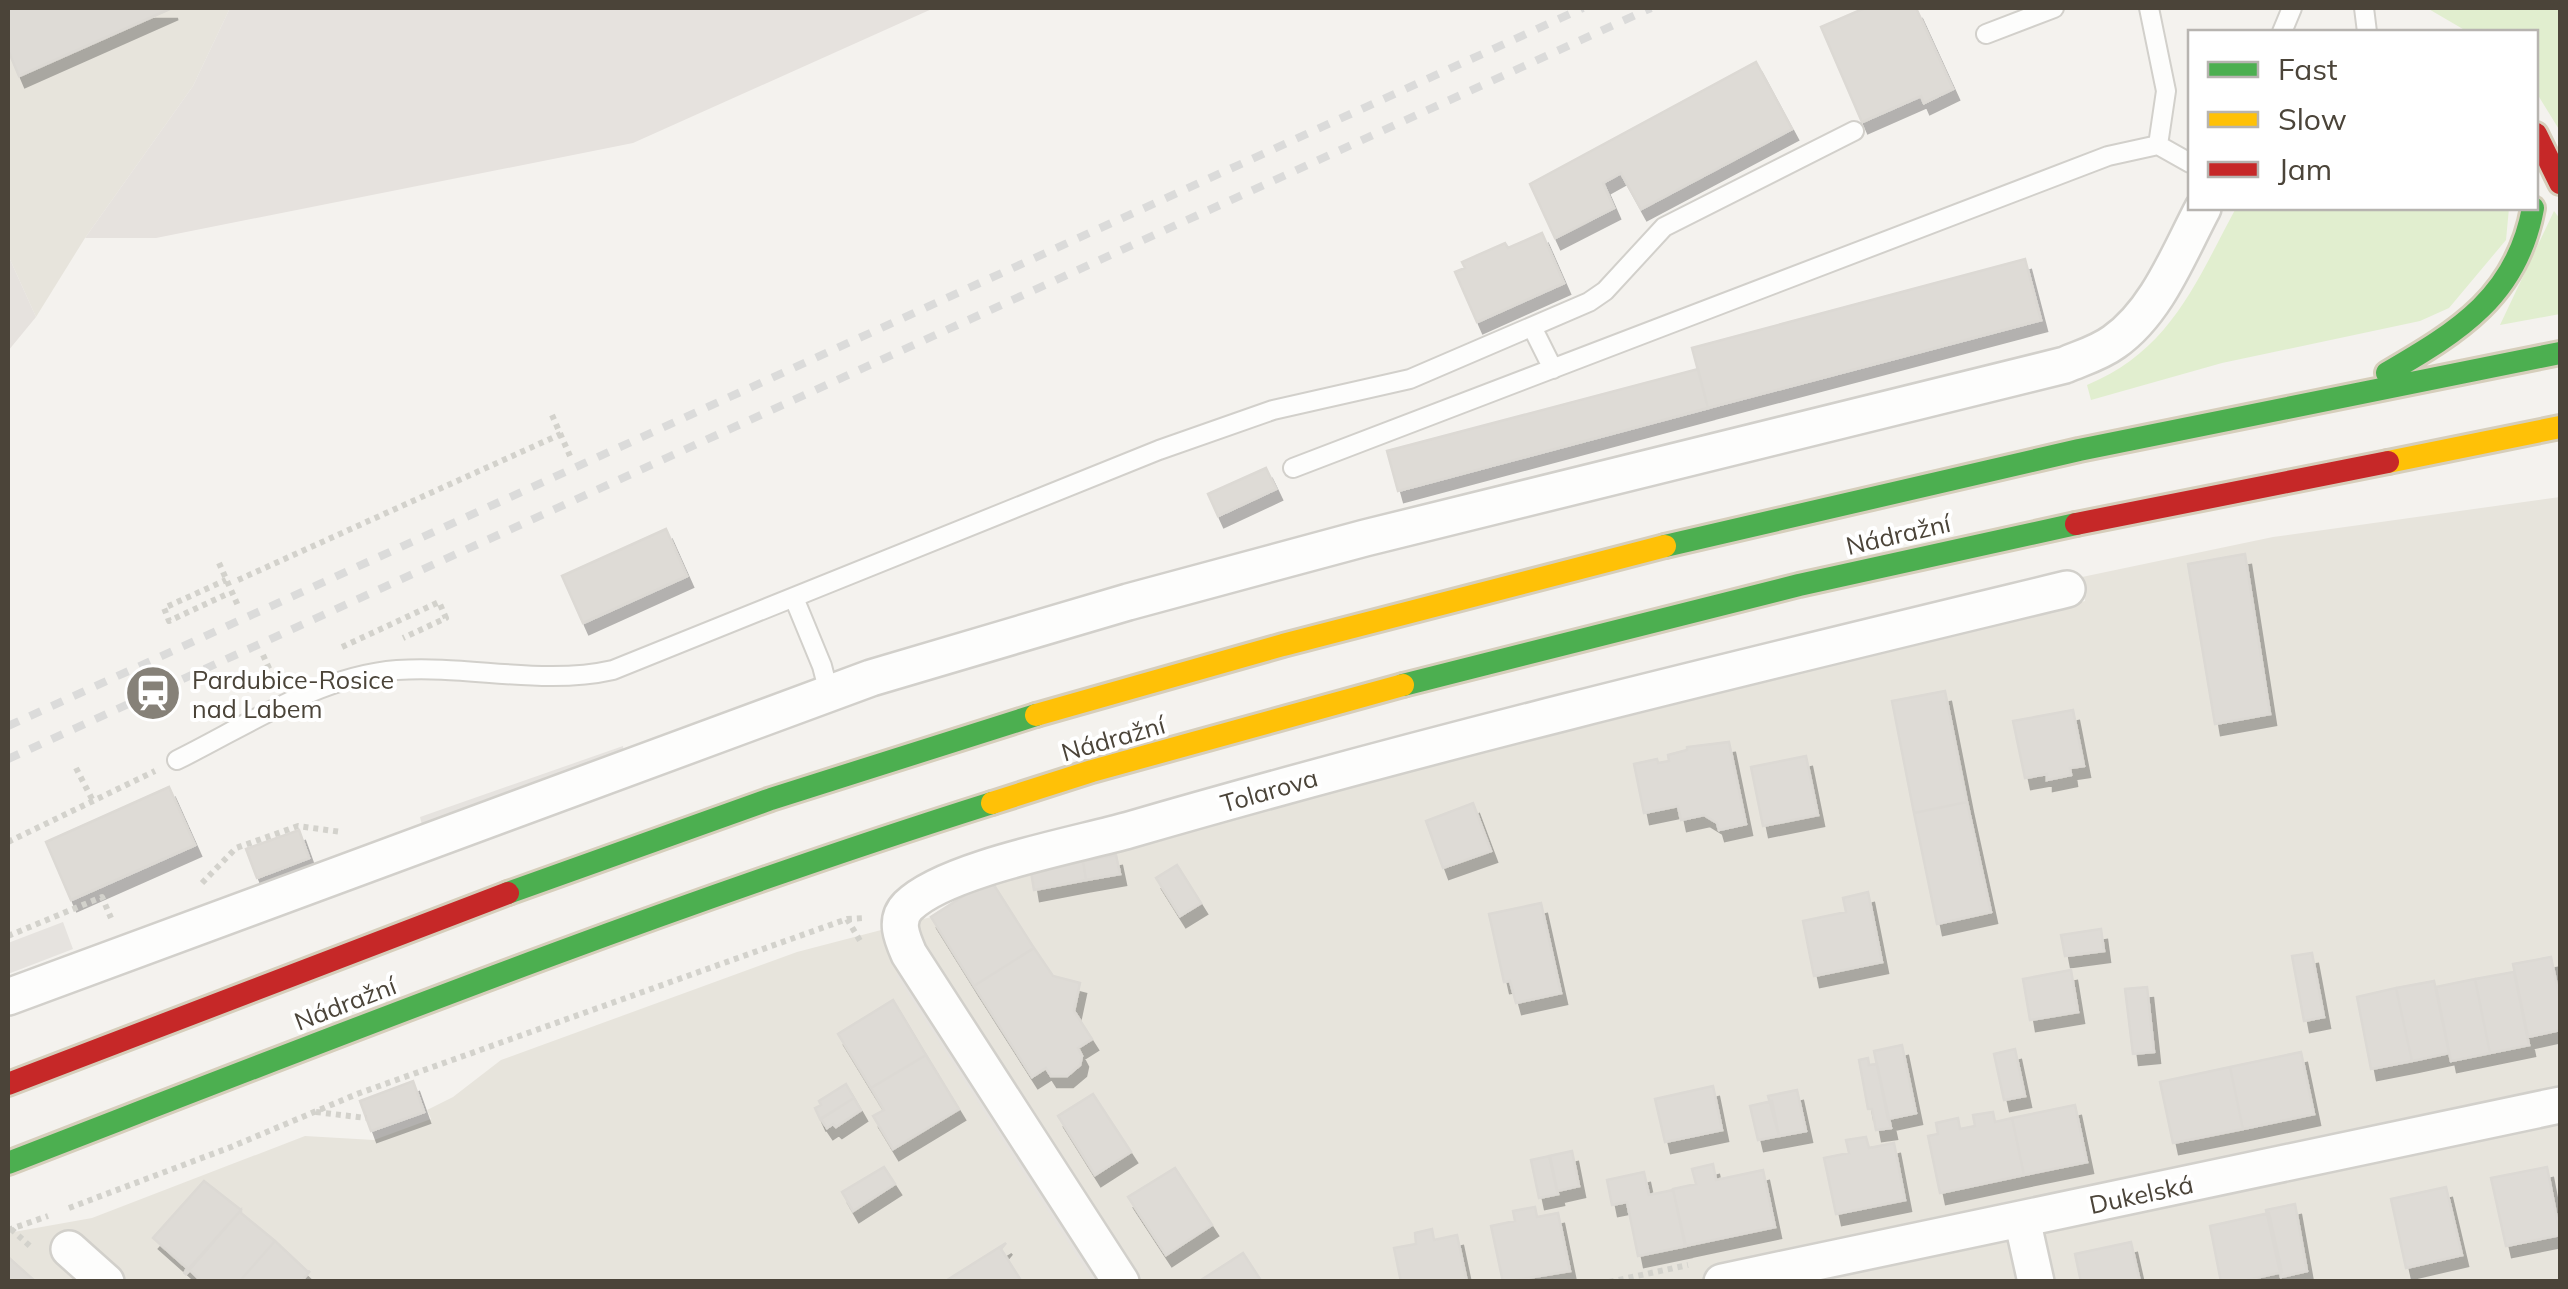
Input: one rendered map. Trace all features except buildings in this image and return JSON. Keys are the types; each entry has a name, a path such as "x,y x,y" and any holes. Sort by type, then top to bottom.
{"main road":[{"path":"2538,138 2560,183"},
{"path":"2357,391 2445,340 2485,308 2506,286 2518,264 2533,210"},
{"name":"Nádražní","path":"8,1084 378,942 773,798 1027,718 1438,602 2003,465 2357,391 2560,354"},
{"name":"Nádražní","path":"8,1163 493,975 868,842 1092,771 1419,680 1798,585 1997,540 2560,427"}],"street":[{"path":"8,997 829,693 1128,602 1364,538 2064,365 2110,345 2137,322 2202,210"},
{"name":"Tolarova","path":"900,916 932,891 1011,861 1506,727 2067,589"},
{"path":"900,916 902,939 909,954 1121,1282"},
{"name":"Dukelská","path":"1722,1282 2560,1105"},
{"path":"2022,1219 2036,1282"},
{"path":"69,1249 106,1282"}],"lane":[{"path":"1986,34 2054,8"},
{"path":"2149,8 2166,91 2158,144"},
{"path":"177,760 324,687 349,679 418,669 593,674 632,663 1159,450 1273,410 1410,379 1589,302 1605,291 1664,228 1854,131"},
{"path":"1293,468 2108,156 2158,144 2188,162"},
{"path":"1532,327 1553,370"},
{"path":"794,598 829,693"}],"path":[{"path":"552,415 570,456"},
{"path":"238,580 560,434"},
{"path":"220,563 239,608"},
{"path":"226,580 164,608 169,621 226,595"},
{"path":"8,842 177,760"},
{"path":"76,768 94,801"},
{"path":"68,1209 315,1112 847,920 900,916"},
{"path":"315,1112 366,1118"},
{"path":"8,1230 50,1216"}],"shaded area":[{"path":"8,8 230,8 193,86 85,238 36,317 8,255"},
{"path":"230,8 934,8 633,143 156,238 85,238 193,86"},
{"path":"8,255 36,317 8,351"},
{"path":"2560,497 2560,1281 8,1282 8,1233 92,1218 305,1136 374,1140 431,1119 427,1110 453,1097 501,1060 797,952 931,917 990,879 1840,657 2085,601 2082,577 2273,537"},
{"path":"623,746 625,767 426,841 420,817"},
{"path":"63,922 73,949 8,974 8,943"},
{"path":"915,963 1121,1281 1093,1281 896,975"}],"green space":[{"path":"2427,8 2560,8 2560,131 2538,95 2538,30 2465,30"},
{"path":"2235,210 2509,210 2506,240 2449,308 2420,321 2222,363 2091,400 2087,385 2140,353 2161,333 2193,287"},
{"path":"2554,211 2560,219 2560,314 2500,325"}],"railway":[{"path":"8,726 1583,8"},
{"path":"8,759 1651,8"}],"traffic: fast":[{"path":"2387,373 2461,326 2499,288 2514,265 2532,210"},
{"path":"1665,546 2079,450 2560,353"},
{"path":"1403,685 1799,585 2076,524"},
{"path":"508,893 771,799 1036,715"},
{"path":"8,1163 620,930 992,803"}],"traffic: slow":[{"path":"2388,462 2560,427"},
{"path":"1036,715 1283,645 1665,546"},
{"path":"992,803 1092,771 1403,685"}],"traffic: jam":[{"path":"2538,138 2560,183"},
{"path":"2076,524 2388,462"},
{"path":"8,1084 508,893"}],"place":[{"name":"Pardubice-Rosice nad Labem","path":"153,693"}]}
